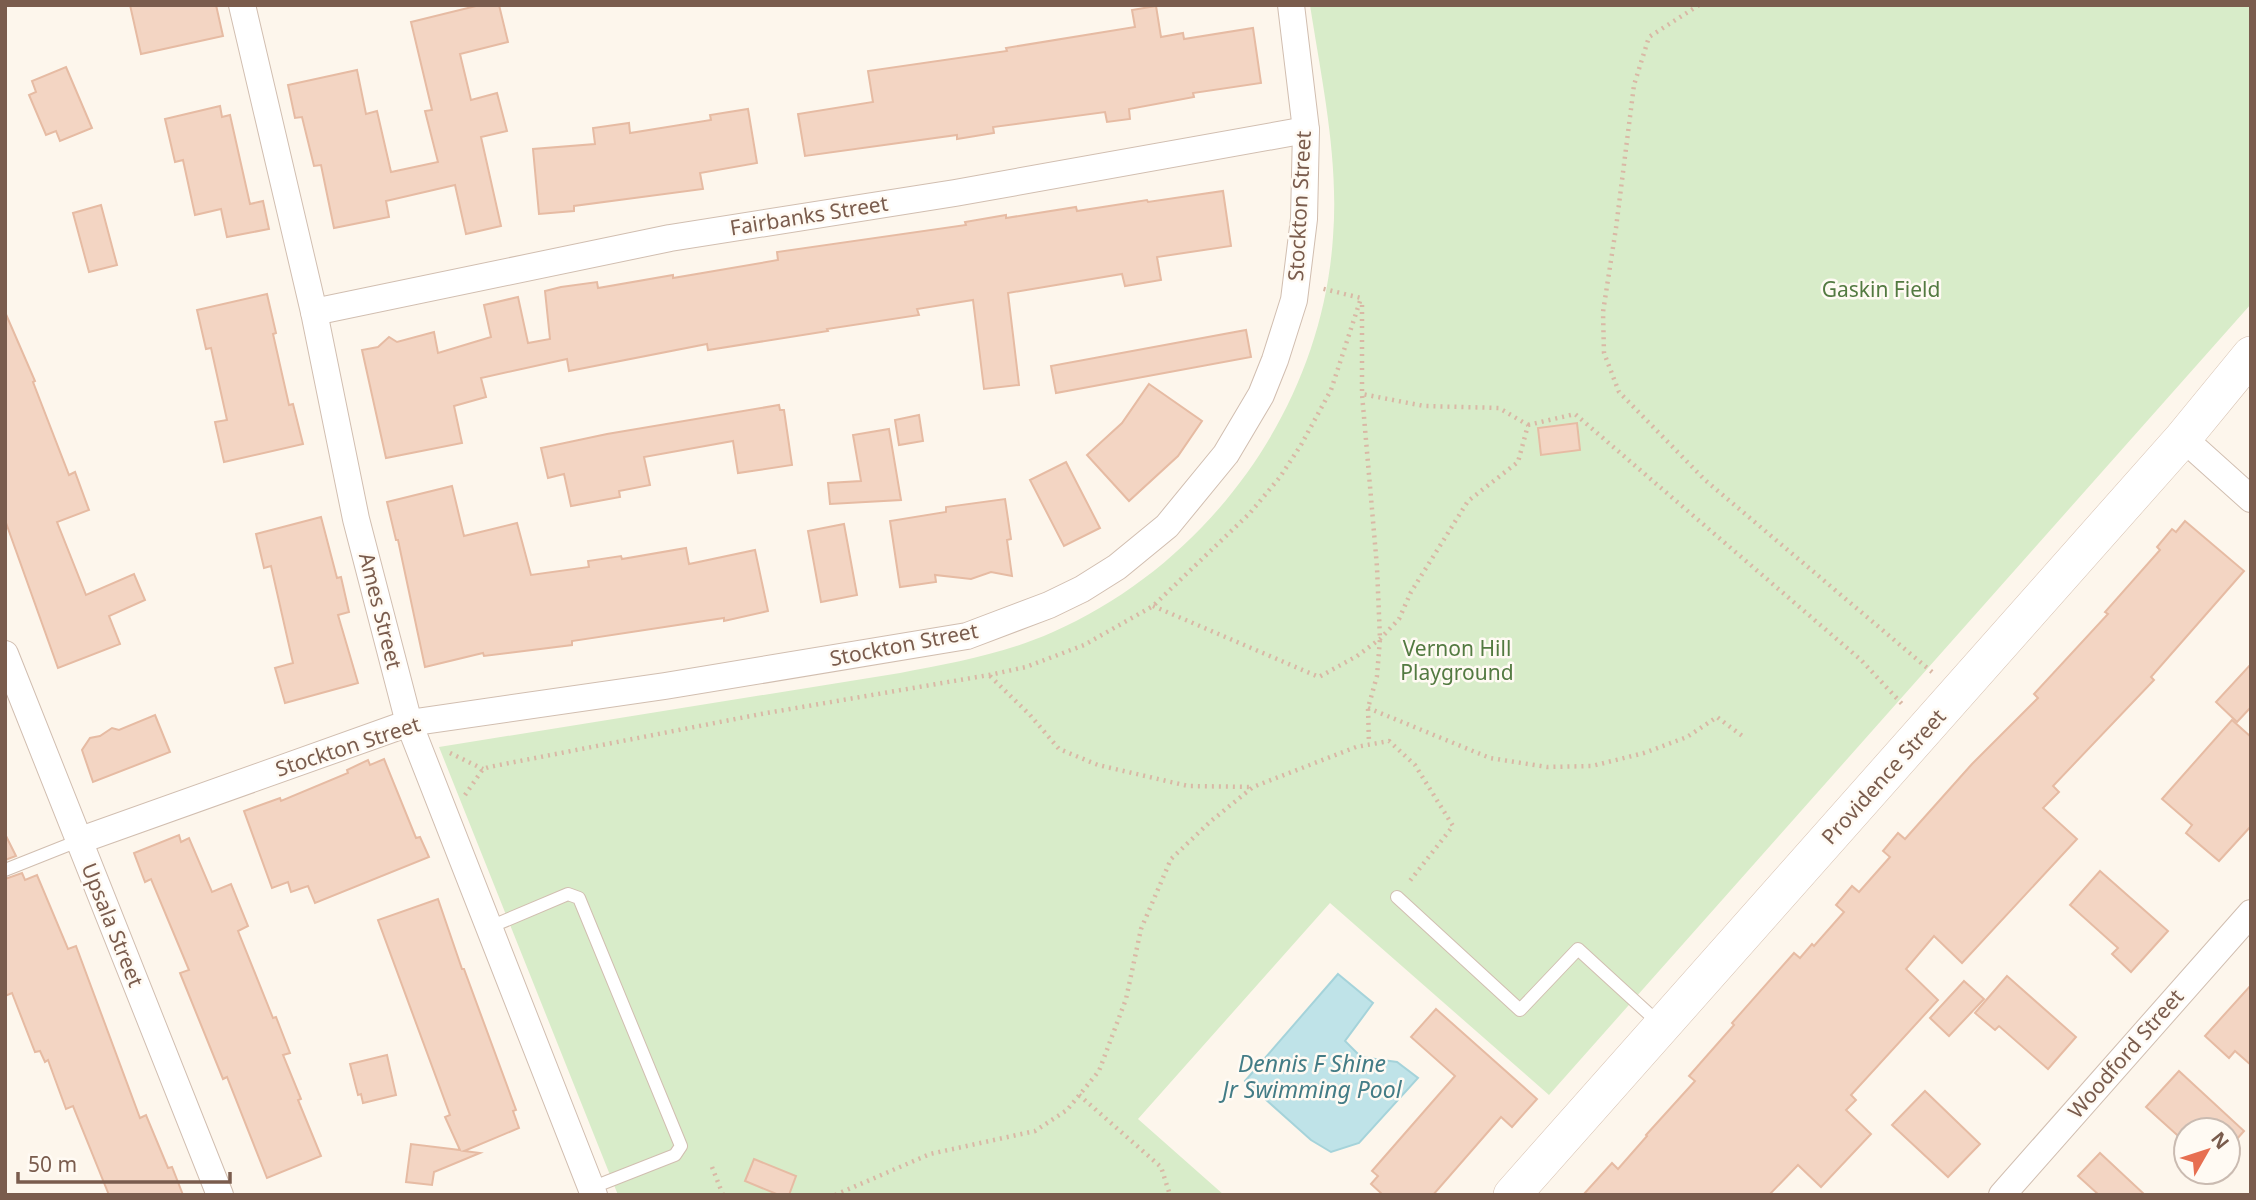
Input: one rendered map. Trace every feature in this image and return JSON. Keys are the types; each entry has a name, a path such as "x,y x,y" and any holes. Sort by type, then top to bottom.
{"main road":[{"name":"Providence Street","path":"1512,1195 1922,735 2183,438 2251,355"}],"street":[{"name":"Ames Street","path":"242,5 314,312 356,519 409,723 592,1192"},
{"name":"Stockton Street","path":"78,841 409,723 665,686 967,636 1049,605 1082,589 1117,566 1167,526 1215,471 1261,395 1279,348 1297,282 1304,219 1306,130 1292,5"},
{"name":"Fairbanks Street","path":"314,312 670,238 956,193 1306,130"},
{"path":"2183,438 2251,499"},
{"name":"Upsala Street","path":"6,656 220,1195"},
{"name":"Woodford Street","path":"2002,1195 2251,913"}],"lane":[{"path":"5,870 78,841"},
{"path":"490,927 568,894 579,898 681,1146 675,1155 592,1192"},
{"path":"1397,897 1520,1010 1578,949 1661,1025"}],"path":[{"path":"1699,5 1649,37 1634,85 1603,312 1604,353 1619,392 1705,480 1932,672"},
{"path":"1362,298 1362,394 1377,567 1380,639 1377,676 1368,708 1369,743"},
{"path":"1362,394 1424,406 1499,408 1528,425 1575,414 1861,660 1903,705"},
{"path":"1153,607 1319,677 1357,656 1380,639 1399,619 1411,592 1468,501 1518,462 1528,425"},
{"path":"444,750 484,769 761,714 989,676 1030,715 1059,749 1098,765 1188,786 1252,787"},
{"path":"1368,708 1490,758 1547,767 1592,766 1644,753 1687,737 1717,718 1745,738"},
{"path":"835,1195 930,1154 1035,1131 1067,1110 1099,1071 1126,999 1141,929 1171,859 1252,787 1369,743 1389,741 1415,765 1453,826 1397,897"},
{"path":"459,805 484,769"},
{"path":"1079,1095 1161,1167 1170,1195"},
{"path":"712,1167 723,1195"}],"green space":[{"name":"Vernon Hill Playground","path":"1310,5 2251,5 2251,304 1549,1095 1330,903 1138,1119 1224,1195 618,1195 439,747 900,673 978,657 1053,632 1109,602 1161,565 1207,522 1247,472 1281,418 1307,361 1324,300 1333,237 1334,179"}],"water":[{"name":"Dennis F Shine Jr Swimming Pool","path":"1338,974 1373,1003 1345,1041 1361,1057 1397,1062 1418,1078 1359,1143 1331,1152 1311,1140 1245,1081"}],"building":[{"path":"130,5 216,5 223,36 141,54"},
{"path":"480,5 499,5 508,42 460,54 471,100 497,93 507,131 481,137 501,226 466,234 455,185 386,201 389,217 334,228 321,165 314,166 302,117 295,118 288,85 357,70 366,114 377,111 391,172 438,162 425,111 432,110 411,22"},
{"path":"1156,6 1161,37 1183,33 1184,39 1253,28 1261,83 1193,93 1194,97 1129,109 1130,119 1107,122 1105,112 993,127 994,133 957,139 957,135 805,156 798,114 873,102 868,71 1007,51 1006,48 1135,27 1132,10"},
{"path":"66,67 92,128 60,141 56,131 46,135 29,95 36,92 32,81"},
{"path":"220,106 222,117 230,115 250,204 263,201 269,229 227,237 221,209 195,215 183,160 175,162 165,119"},
{"path":"748,109 757,163 700,173 703,189 574,206 574,211 539,214 533,149 595,144 593,128 629,123 630,133 711,120 710,115"},
{"path":"1223,191 1231,246 1157,257 1161,280 1125,286 1122,274 1008,293 1019,385 984,389 973,300 917,309 919,315 827,329 828,331 708,350 707,344 569,371 567,359 481,378 486,397 454,406 462,443 386,458 362,350 378,347 389,337 397,342 434,332 438,353 491,337 484,305 518,297 528,343 550,339 545,291 561,287 597,282 598,288 673,275 673,278 778,260 777,252 966,225 965,222 1006,215 1006,218 1076,207 1077,211"},
{"path":"101,205 117,265 89,272 73,213"},
{"path":"267,294 289,405 293,404 303,444 224,462 215,422 227,420 211,348 206,349 197,310"},
{"path":"5,312 35,381 33,382 69,475 75,472 89,510 57,522 86,595 134,574 145,600 109,616 120,644 58,668 5,520"},
{"path":"1246,330 1251,357 1056,393 1051,366"},
{"path":"1149,384 1202,421 1178,456 1129,501 1087,455 1122,423"},
{"path":"779,405 780,410 784,410 792,465 738,473 733,441 644,457 650,485 619,491 620,497 571,506 564,474 548,478 541,448"},
{"path":"919,415 923,441 899,445 895,420"},
{"path":"1577,423 1580,450 1541,455 1538,428"},
{"path":"889,429 901,500 830,504 828,483 861,481 853,435"},
{"path":"1066,462 1100,528 1064,546 1030,480"},
{"path":"452,486 464,536 517,523 531,575 589,567 588,561 621,556 622,559 686,548 689,564 755,550 768,611 724,621 724,618 572,641 572,645 484,656 483,653 425,667 398,540 387,502"},
{"path":"1005,499 1011,539 1007,540 1012,576 991,572 971,579 935,575 936,582 900,587 890,521 946,512 946,507"},
{"path":"321,517 337,578 341,577 349,612 338,615 358,683 285,703 275,668 293,663 271,566 264,568 256,534"},
{"path":"2185,521 2244,571 2151,677 2154,680 2053,786 2059,792 2043,808 2077,839 1962,963 1934,936 1906,969 1938,1000 1851,1095 1856,1100 1846,1110 1871,1134 1821,1187 1798,1165 1769,1195 1583,1195 1612,1163 1618,1169 1695,1081 1689,1076 1734,1025 1732,1023 1794,953 1800,958 1844,912 1836,905 1852,886 1859,892 1890,857 1883,851 1898,833 1905,839 1972,764 2038,698 2034,694 2108,614 2105,612 2160,550 2157,547 2172,529 2176,532"},
{"path":"844,524 857,595 821,602 808,531"},
{"path":"2251,664 2251,707 2237,722 2216,702"},
{"path":"155,715 170,752 93,782 82,750 90,738 100,736 112,728 119,730"},
{"path":"2232,720 2251,737 2251,826 2219,861 2186,833 2192,825 2162,799"},
{"path":"384,759 416,838 420,837 429,857 315,903 308,886 291,892 288,882 272,888 244,811 280,798 281,801 348,773 347,770 368,760 370,765"},
{"path":"5,834 16,856 5,860"},
{"path":"179,835 181,842 189,838 212,892 231,884 248,926 238,931 290,1053 283,1055 321,1156 267,1178 227,1077 223,1079 180,973 189,970 151,879 145,882 134,853"},
{"path":"2100,871 2168,931 2131,972 2112,954 2118,948 2070,905"},
{"path":"22,873 25,880 37,875 68,949 76,946 140,1118 146,1115 168,1168 172,1167 183,1195 109,1195 73,1106 66,1109 48,1060 45,1062 40,1051 35,1052 12,993 5,996 5,879"},
{"path":"438,899 516,1110 513,1111 519,1128 464,1151 480,1153 434,1172 432,1185 406,1182 411,1144 460,1150 445,1117 450,1115 378,920"},
{"path":"2007,976 2076,1037 2048,1069 1999,1026 1995,1030 1975,1013"},
{"path":"1964,981 1984,999 1949,1036 1930,1018"},
{"path":"2251,985 2251,1065 2235,1051 2229,1058 2205,1036"},
{"path":"1436,1009 1537,1099 1512,1127 1501,1117 1433,1195 1383,1195 1371,1184 1378,1176 1372,1171 1455,1076 1411,1037"},
{"path":"387,1055 396,1095 363,1103 361,1094 358,1095 350,1064"},
{"path":"2179,1071 2228,1116 2172,1116 2172,1130 2146,1107"},
{"path":"1925,1091 1980,1144 1948,1177 1892,1125"},
{"path":"2100,1153 2145,1195 2099,1195 2078,1176"},
{"path":"754,1159 796,1176 789,1195 779,1195 745,1181"}],"park label":[{"name":"Gaskin Field","path":"1881,290"}]}
